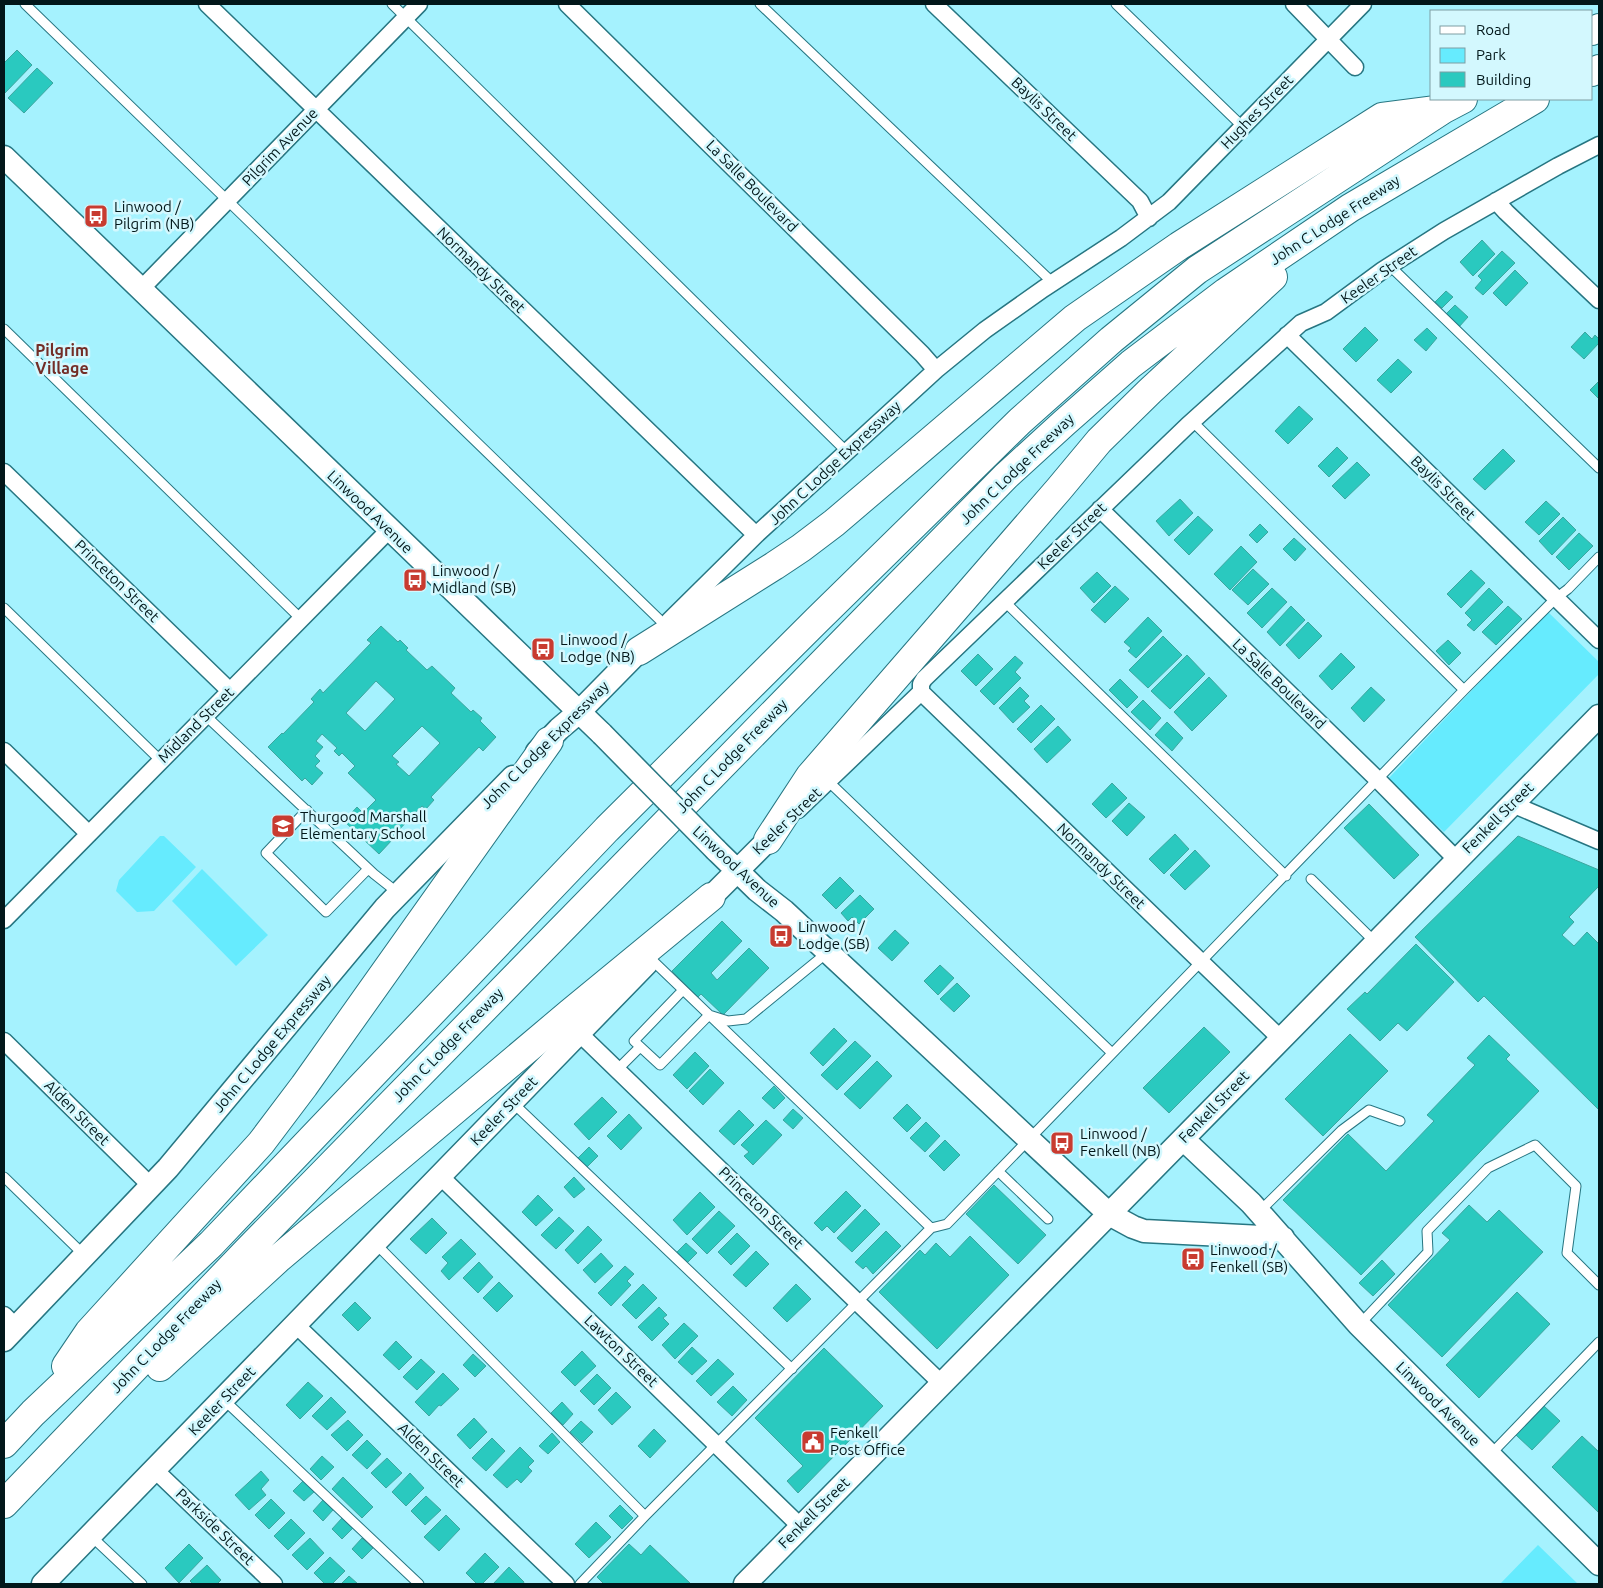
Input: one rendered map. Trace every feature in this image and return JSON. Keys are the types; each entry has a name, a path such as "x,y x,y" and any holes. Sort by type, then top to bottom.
{"highway":[{"name":"John C Lodge Freeway","path":"4,1504 247,1251 1006,476 1131,364 1226,292 1350,208 1533,100"},
{"name":"John C Lodge Freeway","path":"4,1444 33,1413 211,1244 607,829 1020,422 1111,340 1198,270 1453,104"},
{"path":"639,651 801,548 834,523 1075,318 1179,246 1382,117 1453,104"},
{"path":"768,840 810,776 1099,441 1249,299 1350,208"},
{"path":"33,1413 89,1332 261,1143 344,1030 549,741"},
{"path":"69,1438 130,1394 279,1258 562,1019 711,897"}],"street":[{"name":"Normandy Street","path":"207,4 756,535"},
{"name":"Pilgrim Avenue","path":"140,290 419,4"},
{"name":"La Salle Boulevard","path":"567,4 922,354 936,370"},
{"name":"Baylis Street","path":"934,4 1140,201 1149,218"},
{"path":"1294,4 1355,67"},
{"name":"Hughes Street","path":"1149,218 1169,202 1363,4"},
{"name":"Keeler Street","path":"43,1584 711,897 921,692 924,679 1192,421 1233,386 1300,323 1326,312 1390,266 1444,231 1558,166 1599,145"},
{"name":"Linwood Avenue","path":"4,157 602,734 737,871 828,952 1110,1214 1144,1231 1283,1238"},
{"path":"1496,201 1599,300"},
{"name":"John C Lodge Expressway","path":"8,1328 85,1256 168,1168 398,894 559,729 579,712 756,535 936,370 985,330 1149,218"},
{"name":"Baylis Street","path":"1287,335 1599,640"},
{"name":"Princeton Street","path":"4,472 230,691"},
{"name":"La Salle Boulevard","path":"1100,509 1457,860"},
{"name":"Midland Street","path":"4,920 389,530"},
{"name":"Normandy Street","path":"921,692 1281,1039"},
{"name":"Fenkell Street","path":"745,1584 1599,716"},
{"path":"4,751 89,834"},
{"path":"1512,804 1599,841"},
{"name":"Princeton Street","path":"579,1033 942,1384"},
{"name":"Alden Street","path":"4,1040 151,1186"},
{"name":"Linwood Avenue","path":"1183,1139 1259,1212 1359,1325 1598,1562"},
{"name":"Lawton Street","path":"440,1176 801,1527"},
{"name":"Alden Street","path":"296,1325 566,1584"},
{"name":"Parkside Street","path":"155,1470 274,1584"}],"lane":[{"path":"25,4 665,625"},
{"path":"392,4 846,452"},
{"path":"760,4 1053,283"},
{"path":"1116,4 1243,127"},
{"path":"1390,266 1599,468"},
{"path":"4,329 301,619"},
{"path":"1192,421 1464,690"},
{"path":"580,1584 931,1228 947,1224 1378,781 1464,690 1599,557"},
{"path":"1004,601 1286,876"},
{"path":"4,608 161,761"},
{"path":"206,716 368,869 398,894"},
{"path":"828,782 1112,1053"},
{"path":"307,810 266,853 326,912 368,869"},
{"path":"1312,878 1376,943"},
{"path":"709,1016 728,1021 746,1019 828,952"},
{"path":"651,959 931,1228"},
{"path":"683,990 634,1041 640,1047 660,1066 709,1016"},
{"path":"617,1070 640,1047"},
{"path":"512,1102 792,1369"},
{"path":"1259,1212 1342,1130 1369,1110 1400,1121"},
{"path":"1359,1325 1428,1252 1428,1231 1488,1168 1535,1146 1576,1186 1567,1253 1599,1285"},
{"path":"998,1171 1048,1219"},
{"path":"4,1177 85,1256"},
{"path":"375,1243 646,1516"},
{"path":"1490,1455 1599,1342"},
{"path":"223,1399 418,1584"},
{"path":"91,1536 142,1584"}],"green space":[{"path":"1547,611 1599,662 1599,674 1444,832 1388,779"},
{"path":"160,836 164,836 196,867 154,911 137,912 116,891 119,880"},
{"path":"202,869 268,935 236,966 172,901"},
{"path":"1538,1545 1578,1584 1500,1584"}],"building":[{"path":"17,50 32,65 4,94 4,63"},
{"path":"37,68 53,83 24,113 8,98"},
{"path":"1482,240 1495,254 1473,276 1460,262"},
{"path":"1502,251 1515,263 1483,295 1475,288 1482,280 1478,276"},
{"path":"1515,270 1528,283 1506,306 1493,293"},
{"path":"1446,291 1453,297 1442,308 1435,302"},
{"path":"1455,305 1468,317 1458,328 1445,315"},
{"path":"1365,327 1378,340 1356,362 1343,349"},
{"path":"1427,328 1437,338 1426,351 1414,340"},
{"path":"1585,332 1592,339 1595,335 1599,339 1599,343 1584,359 1571,347"},
{"path":"1398,359 1412,372 1391,393 1377,380"},
{"path":"1599,381 1599,399 1590,390"},
{"path":"1299,406 1313,419 1288,444 1275,431"},
{"path":"1337,447 1348,458 1329,477 1318,466"},
{"path":"1503,449 1515,461 1485,490 1473,479"},
{"path":"1357,462 1370,475 1345,499 1332,486"},
{"path":"1180,499 1193,513 1169,536 1156,521"},
{"path":"1546,501 1560,514 1539,535 1525,522"},
{"path":"1198,516 1213,530 1189,555 1174,540"},
{"path":"1563,517 1576,530 1552,555 1539,541"},
{"path":"1260,524 1268,532 1257,543 1249,535"},
{"path":"1579,533 1593,546 1569,570 1556,557"},
{"path":"1294,538 1306,549 1295,561 1283,549"},
{"path":"1241,546 1257,562 1230,590 1214,574"},
{"path":"1253,569 1269,584 1248,605 1232,590"},
{"path":"1471,570 1485,583 1461,608 1447,594"},
{"path":"1097,572 1111,586 1094,603 1080,588"},
{"path":"1115,586 1129,599 1105,623 1091,610"},
{"path":"1272,588 1287,602 1262,628 1247,613"},
{"path":"1489,588 1503,602 1474,631 1467,625 1472,620 1465,613"},
{"path":"1291,606 1305,620 1280,646 1267,632"},
{"path":"1508,606 1522,619 1496,645 1482,632"},
{"path":"1148,617 1162,631 1136,658 1128,651 1131,648 1124,642"},
{"path":"1308,622 1322,636 1299,659 1286,645"},
{"name":"Thurgood Marshall Elementary School","path":"381,626 398,642 400,640 408,648 406,650 427,670 432,666 455,688 451,693 471,712 473,710 482,718 480,721 496,737 483,751 479,747 431,797 434,800 426,809 422,806 391,838 393,839 379,854 344,821 357,807 363,813 376,800 348,773 355,766 342,753 339,756 334,751 337,748 322,734 316,741 323,747 315,756 320,761 315,766 323,773 312,785 305,778 302,781 268,747 314,702 311,699 320,689 323,693 371,643 367,640","holes":["376,681 395,699 365,731 346,713","422,726 440,743 409,776 396,764 399,762 392,756"]},
{"path":"1163,636 1182,655 1148,688 1129,670"},
{"path":"1448,640 1461,653 1449,665 1436,651"},
{"path":"1341,653 1355,667 1332,690 1319,676"},
{"path":"978,654 993,669 976,686 961,671"},
{"path":"1187,655 1205,674 1170,709 1151,691"},
{"path":"1015,656 1023,663 1015,672 1021,678 994,705 980,691"},
{"path":"1209,677 1227,696 1192,731 1174,712"},
{"path":"1120,679 1138,697 1127,708 1109,690"},
{"path":"1020,687 1029,696 1024,701 1030,707 1013,723 999,708"},
{"path":"1371,687 1385,700 1364,722 1351,708"},
{"path":"1143,700 1161,718 1150,730 1131,712"},
{"path":"1041,705 1055,719 1031,743 1017,729"},
{"path":"1167,722 1183,738 1172,751 1155,735"},
{"path":"1058,726 1071,740 1047,763 1034,749"},
{"path":"1112,783 1127,798 1106,818 1092,804"},
{"path":"1129,803 1145,817 1127,836 1112,821"},
{"path":"1369,804 1419,855 1394,879 1344,828"},
{"path":"1175,834 1189,849 1164,874 1149,859"},
{"path":"1518,836 1599,870 1599,886 1569,917 1574,922 1562,935 1574,946 1587,932 1599,944 1599,1110 1484,996 1478,1002 1415,937"},
{"path":"1195,850 1210,866 1185,890 1170,875"},
{"path":"840,877 854,891 836,909 822,895"},
{"path":"860,895 874,909 859,924 852,917 848,921 841,913"},
{"path":"722,921 742,941 711,973 717,980 749,948 769,968 723,1015 701,994 698,997 672,971"},
{"path":"895,930 909,943 892,961 878,948"},
{"path":"1416,944 1454,982 1407,1031 1398,1023 1380,1041 1347,1009 1365,992 1367,994"},
{"path":"940,965 954,978 938,995 924,981"},
{"path":"957,983 970,996 954,1012 940,999"},
{"path":"1204,1027 1230,1052 1169,1113 1143,1088"},
{"path":"834,1028 847,1041 823,1066 810,1053"},
{"path":"1350,1034 1388,1071 1323,1136 1285,1099"},
{"path":"1489,1035 1510,1055 1506,1059 1539,1091 1361,1275 1283,1200 1348,1134 1386,1171 1434,1121 1427,1115 1475,1065 1467,1058"},
{"path":"855,1041 871,1056 837,1090 821,1075"},
{"path":"695,1052 709,1066 687,1089 673,1075"},
{"path":"877,1061 892,1076 860,1109 844,1094"},
{"path":"710,1069 724,1083 703,1105 689,1091"},
{"path":"774,1086 785,1098 774,1109 762,1098"},
{"path":"602,1097 617,1112 589,1140 574,1124"},
{"path":"907,1104 921,1118 907,1132 893,1118"},
{"path":"793,1109 803,1118 793,1129 783,1120"},
{"path":"739,1110 754,1125 734,1145 719,1131"},
{"path":"629,1114 642,1128 621,1150 607,1136"},
{"path":"766,1120 782,1135 753,1165 744,1156 749,1152 741,1145"},
{"path":"926,1122 940,1136 925,1152 910,1138"},
{"path":"945,1140 960,1155 944,1171 929,1156"},
{"path":"589,1147 598,1156 587,1167 578,1158"},
{"path":"574,1177 585,1189 574,1198 564,1187"},
{"path":"994,1185 1046,1235 1018,1264 966,1214"},
{"path":"846,1191 861,1206 834,1233 827,1226 822,1231 814,1223"},
{"path":"700,1192 715,1207 687,1235 673,1220"},
{"path":"538,1195 553,1210 536,1226 522,1212"},
{"path":"1469,1205 1487,1222 1499,1210 1543,1252 1442,1357 1388,1305 1450,1240 1442,1233"},
{"path":"865,1209 880,1224 852,1252 837,1238"},
{"path":"719,1211 735,1226 707,1254 692,1239"},
{"path":"559,1217 574,1231 556,1249 541,1235"},
{"path":"432,1218 447,1233 426,1254 410,1239"},
{"path":"588,1226 602,1240 578,1264 565,1250"},
{"path":"886,1231 901,1246 873,1274 866,1266 863,1269 855,1262"},
{"path":"737,1233 750,1246 731,1265 718,1252"},
{"path":"970,1236 1009,1275 937,1349 879,1292 920,1250 925,1255 936,1243 950,1257"},
{"path":"461,1239 476,1254 449,1280 441,1271 448,1263 442,1257"},
{"path":"686,1243 697,1253 687,1263 676,1253"},
{"path":"756,1251 769,1264 746,1287 733,1275"},
{"path":"601,1253 613,1266 595,1283 583,1270"},
{"path":"1382,1260 1395,1274 1373,1296 1359,1283"},
{"path":"479,1262 493,1277 478,1293 463,1278"},
{"path":"625,1266 634,1274 627,1281 631,1285 611,1306 598,1293"},
{"path":"499,1282 513,1296 497,1312 483,1298"},
{"path":"643,1284 657,1298 636,1319 622,1305"},
{"path":"796,1284 811,1299 787,1322 773,1308"},
{"path":"1517,1292 1550,1324 1479,1398 1446,1365"},
{"path":"355,1302 371,1318 358,1331 342,1315"},
{"path":"659,1307 667,1315 663,1318 669,1324 652,1341 638,1327"},
{"path":"684,1323 698,1336 675,1359 662,1345"},
{"path":"396,1341 412,1357 399,1370 383,1355"},
{"path":"692,1347 707,1361 692,1375 678,1362"},
{"name":"Fenkell Post Office","path":"824,1348 883,1406 798,1493 787,1481 803,1466 755,1418"},
{"path":"582,1351 596,1366 575,1386 561,1372"},
{"path":"473,1354 486,1366 475,1377 463,1365"},
{"path":"421,1359 435,1372 417,1390 403,1377"},
{"path":"718,1359 734,1374 711,1396 696,1381"},
{"path":"443,1373 459,1389 429,1416 415,1402"},
{"path":"597,1374 611,1388 594,1405 580,1391"},
{"path":"308,1382 323,1396 300,1419 286,1405"},
{"path":"733,1386 747,1400 732,1416 717,1402"},
{"path":"616,1392 631,1407 612,1425 598,1410"},
{"path":"331,1397 346,1412 327,1430 312,1416"},
{"path":"562,1402 573,1414 563,1425 551,1413"},
{"path":"1544,1406 1560,1421 1532,1450 1516,1435"},
{"path":"474,1418 487,1432 470,1449 457,1435"},
{"path":"348,1420 363,1435 347,1451 331,1435"},
{"path":"581,1421 593,1432 582,1443 570,1432"},
{"path":"654,1429 666,1441 650,1458 638,1446"},
{"path":"552,1433 560,1442 548,1454 539,1446"},
{"path":"1582,1436 1599,1452 1599,1513 1552,1467"},
{"path":"492,1438 505,1451 486,1471 472,1458"},
{"path":"367,1440 381,1454 367,1469 352,1455"},
{"path":"520,1447 534,1461 528,1467 532,1471 521,1483 517,1479 507,1488 493,1475"},
{"path":"322,1456 334,1467 321,1480 310,1469"},
{"path":"387,1458 402,1473 386,1488 371,1473"},
{"path":"261,1471 269,1480 261,1489 266,1495 249,1510 235,1495"},
{"path":"410,1473 424,1488 406,1506 392,1492"},
{"path":"343,1477 373,1507 362,1518 332,1489"},
{"path":"304,1480 315,1491 304,1501 293,1491"},
{"path":"426,1496 441,1510 425,1525 411,1511"},
{"path":"271,1499 285,1513 269,1529 255,1515"},
{"path":"323,1500 333,1510 323,1521 313,1511"},
{"path":"620,1505 633,1518 622,1529 609,1516"},
{"path":"446,1515 460,1529 439,1551 424,1537"},
{"path":"342,1518 353,1528 342,1539 332,1529"},
{"path":"291,1519 305,1533 288,1550 274,1536"},
{"path":"596,1522 611,1537 589,1558 575,1544"},
{"path":"310,1538 324,1553 307,1570 292,1555"},
{"path":"362,1538 373,1548 362,1559 352,1549"},
{"path":"189,1544 203,1558 179,1583 165,1568"},
{"path":"629,1544 641,1555 650,1545 691,1584 604,1584 597,1577"},
{"path":"485,1553 499,1567 482,1584 477,1584 466,1573"},
{"path":"330,1557 345,1571 332,1584 325,1584 314,1573"},
{"path":"207,1565 221,1580 217,1584 193,1584 190,1581"},
{"path":"509,1567 524,1582 523,1584 493,1584"},
{"path":"349,1576 358,1584 341,1584"}],"place":[{"name":"Linwood / Pilgrim (NB)","path":"96,216"},
{"name":"Linwood / Midland (SB)","path":"415,580"},
{"name":"Linwood / Lodge (NB)","path":"543,649"},
{"name":"Thurgood Marshall Elementary School","path":"283,826"},
{"name":"Linwood / Lodge (SB)","path":"781,936"},
{"name":"Linwood / Fenkell (NB)","path":"1062,1143"},
{"name":"Linwood / Fenkell (SB)","path":"1193,1259"},
{"name":"Fenkell Post Office","path":"813,1442"}],"district":[{"name":"Pilgrim Village","path":"62,359"}]}
